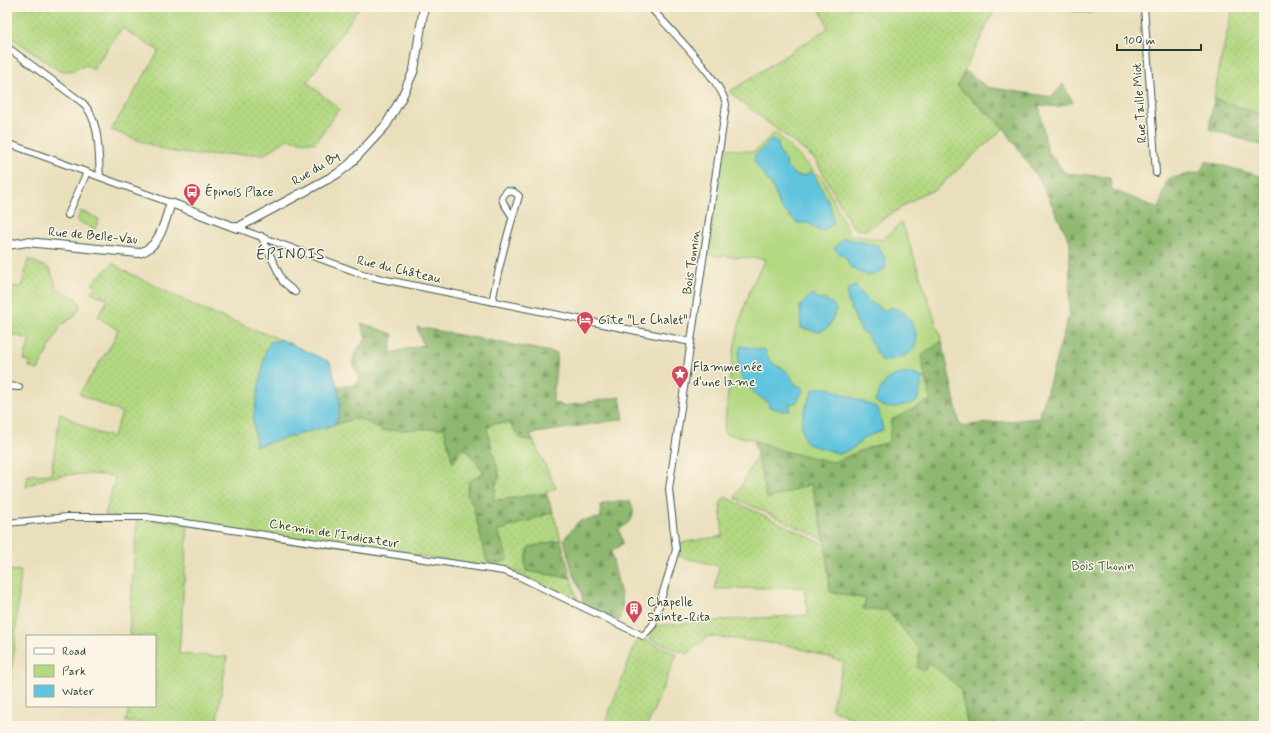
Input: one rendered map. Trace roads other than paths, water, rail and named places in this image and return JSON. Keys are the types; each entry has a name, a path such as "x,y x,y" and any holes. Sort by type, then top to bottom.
{"street":[{"name":"Rue du By","path":"236,228 337,174 350,164 386,125 409,84 414,70 424,7"},
{"name":"Bois Tonnin","path":"643,636 653,625 676,550 669,489 726,101 723,93 701,64 650,7"},
{"name":"Rue Taille Miot","path":"1144,7 1156,173"},
{"path":"7,47 83,103 89,110 97,136 100,177"},
{"path":"7,143 236,228"},
{"path":"68,215 86,172"},
{"name":"Rue de Belle-Vau","path":"7,245 27,242 139,253 149,249 157,241 171,203"},
{"path":"492,302 503,245 512,216"},
{"name":"Rue du Château","path":"236,228 362,274 691,342"},
{"path":"261,236 283,282 295,292"},
{"path":"7,386 19,387"},
{"name":"Chemin de l'Indicateur","path":"7,523 67,517 146,517 504,571 518,576 643,636"}],"water":[{"path":"772,140 778,142 779,152 786,162 786,166 795,175 805,176 810,171 815,177 827,199 832,213 833,224 824,231 819,231 809,223 797,223 780,207 773,188 754,161 755,155"},
{"path":"843,238 877,245 885,258 886,268 876,274 868,276 851,268 845,257 834,249"},
{"path":"855,286 869,301 885,311 890,307 898,309 908,317 916,333 915,347 911,352 898,358 881,360 866,334 861,331 848,302 847,290"},
{"path":"812,294 820,300 824,299 833,304 836,310 829,327 819,332 801,328 800,306"},
{"path":"282,340 330,362 339,395 340,411 333,425 256,446 253,418 265,353 270,342"},
{"path":"741,346 765,350 767,356 773,363 786,371 795,384 804,389 796,403 789,404 791,410 783,411 769,407 769,403 754,393 748,386 743,379 738,364 738,355"},
{"path":"911,373 923,378 917,402 891,408 882,406 875,401 884,383 897,375"},
{"path":"822,387 831,389 878,408 883,430 864,438 856,446 841,454 807,444 802,430 803,416 813,389"}],"place":[{"name":"Épinois Place","path":"192,207"},
{"name":"Gîte \"Le Chalet\"","path":"585,335"},
{"name":"Flamme née d'une lame","path":"680,389"},
{"name":"Chapelle Sainte-Rita","path":"634,624"}],"district":[{"name":"ÉPINOIS","path":"291,255"}],"park label":[{"name":"Bois Thonin","path":"1103,566"}]}
